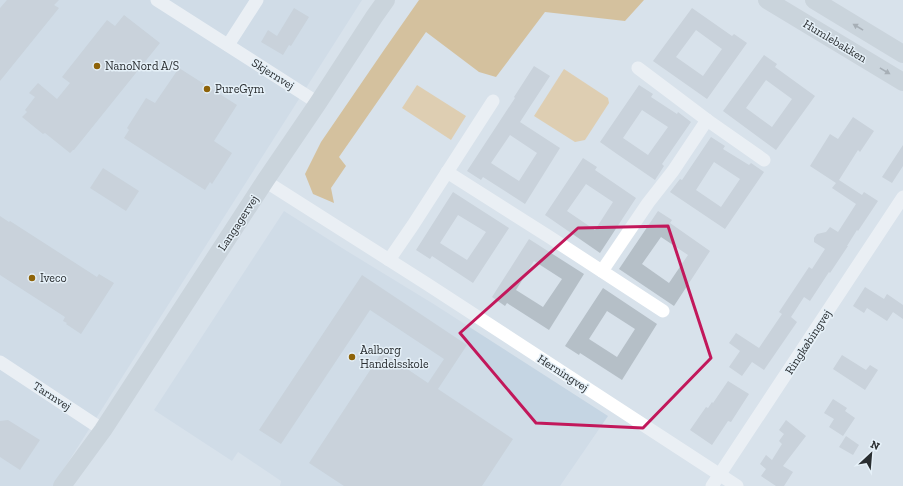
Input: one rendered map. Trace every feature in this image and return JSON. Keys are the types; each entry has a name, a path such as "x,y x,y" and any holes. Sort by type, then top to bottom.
{"street":[{"name":"Skjernvej","path":"157,0 318,103"},
{"path":"228,45 257,0"},
{"name":"Langagervej","path":"374,17 382,0"},
{"name":"Langagervej","path":"62,486 103,430 265,181 386,0"},
{"name":"Humlebakken","path":"767,0 903,82"},
{"name":"Humlebakken","path":"814,0 903,54"},
{"path":"638,68 707,120 764,160"},
{"path":"389,260 493,101"},
{"path":"602,271 648,203 673,171 707,120"},
{"path":"447,172 663,311"},
{"name":"Herningvej","path":"265,181 737,486"},
{"name":"Ringkøbingvej","path":"712,486 903,197"},
{"name":"Tarmvej","path":"0,362 103,430"},
{"name":"Langagervej","path":"71,486 103,430"}],"highlighted area":[{"path":"668,226 711,358 643,428 536,423 460,333 578,228"}],"shaded area":[{"path":"0,0 362,0 53,486 0,486"},
{"path":"419,0 644,0 625,21 545,12 496,77 479,72 426,32 339,157 346,166 331,188 334,203 313,194 305,174 321,142"},
{"path":"564,69 608,98 609,103 585,140 575,142 534,116"},
{"path":"417,85 466,116 451,140 402,108"},
{"name":"Aalborg Handelsskole","path":"284,211 432,303 608,416 560,486 280,486 281,481 238,452 232,461 154,410"}],"building":[{"path":"7,0 59,0 54,5 59,8 0,81 0,8"},
{"path":"294,8 309,17 291,46 289,45 283,55 261,42 268,30 277,36"},
{"path":"692,8 732,36 734,34 747,43 707,99 653,61","holes":["696,30 722,49 703,76 676,57"]},
{"path":"124,15 160,43 70,153 22,117 27,112 25,110 35,97 29,93 38,83 57,99 70,83 62,77 107,20 115,26"},
{"path":"764,55 777,64 775,67 815,96 776,150 723,111","holes":["766,80 792,99 772,127 746,108"]},
{"path":"534,66 550,76 520,122 560,148 525,204 483,177 481,180 467,171 515,98 514,97","holes":["510,135 537,153 519,181 491,163"]},
{"path":"179,68 237,105 214,141 232,153 212,184 210,182 205,190 124,138 129,130 127,128 146,98 155,103"},
{"path":"639,85 653,94 651,97 677,114 678,112 691,122 662,164 664,166 655,180 600,142","holes":["642,110 668,127 648,155 623,138"]},
{"path":"853,117 874,131 860,152 858,150 839,180 862,195 864,192 878,201 810,301 804,297 791,317 797,322 764,370 752,362 742,376 729,367 740,351 729,343 736,333 759,348 782,314 779,312 809,267 812,269 825,249 814,242 814,238 817,234 826,232 830,227 838,232 856,204 832,188 836,183 810,166 830,134 838,139"},
{"path":"711,137 725,146 723,149 749,165 751,163 764,172 725,229 670,192 680,179 682,180","holes":["714,162 740,179 721,207 696,190"]},
{"path":"903,145 903,166 892,183 882,177"},
{"path":"583,158 597,167 595,170 636,198 600,253 545,215","holes":["586,184 613,202 595,230 567,211"]},
{"path":"103,168 139,191 126,211 90,188"},
{"path":"453,192 509,228 473,283 432,256 430,259 416,250","holes":["458,215 486,232 467,260 440,243"]},
{"path":"658,211 672,220 670,223 710,251 674,306 619,269","holes":["661,237 688,255 669,283 642,264"]},
{"path":"0,216 97,277 99,274 114,283 81,334 63,321 65,317 0,275"},
{"path":"529,239 584,274 549,330 507,303 505,306 492,297","holes":["534,261 562,279 543,307 516,290"]},
{"path":"362,275 467,345 438,389 513,439 482,486 344,486 309,463 382,352 428,383 444,359 370,310 281,444 259,430"},
{"path":"865,287 884,299 887,294 903,305 903,319 893,312 887,321 867,308 864,313 853,306"},
{"path":"603,288 657,324 622,380 580,353 579,355 565,346","holes":["607,311 635,329 617,357 589,339"]},
{"path":"842,355 866,370 870,365 878,370 865,390 833,369"},
{"path":"728,381 749,394 731,422 728,421 712,445 690,430 706,407 708,408 712,402 713,403"},
{"path":"833,399 847,408 845,411 855,418 843,436 829,427 834,419 824,413"},
{"path":"8,420 40,440 20,470 0,457 0,421"},
{"path":"786,420 806,436 783,466 793,472 784,486 776,486 761,476 766,469 760,464 766,455 772,460 782,444 779,441 784,434 779,430"},
{"path":"846,436 859,445 853,455 839,447"}],"place":[{"name":"NanoNord A/S","path":"97,66"},
{"name":"PureGym","path":"207,89"},
{"name":"Iveco","path":"32,278"},
{"name":"Aalborg Handelsskole","path":"352,357"}]}
